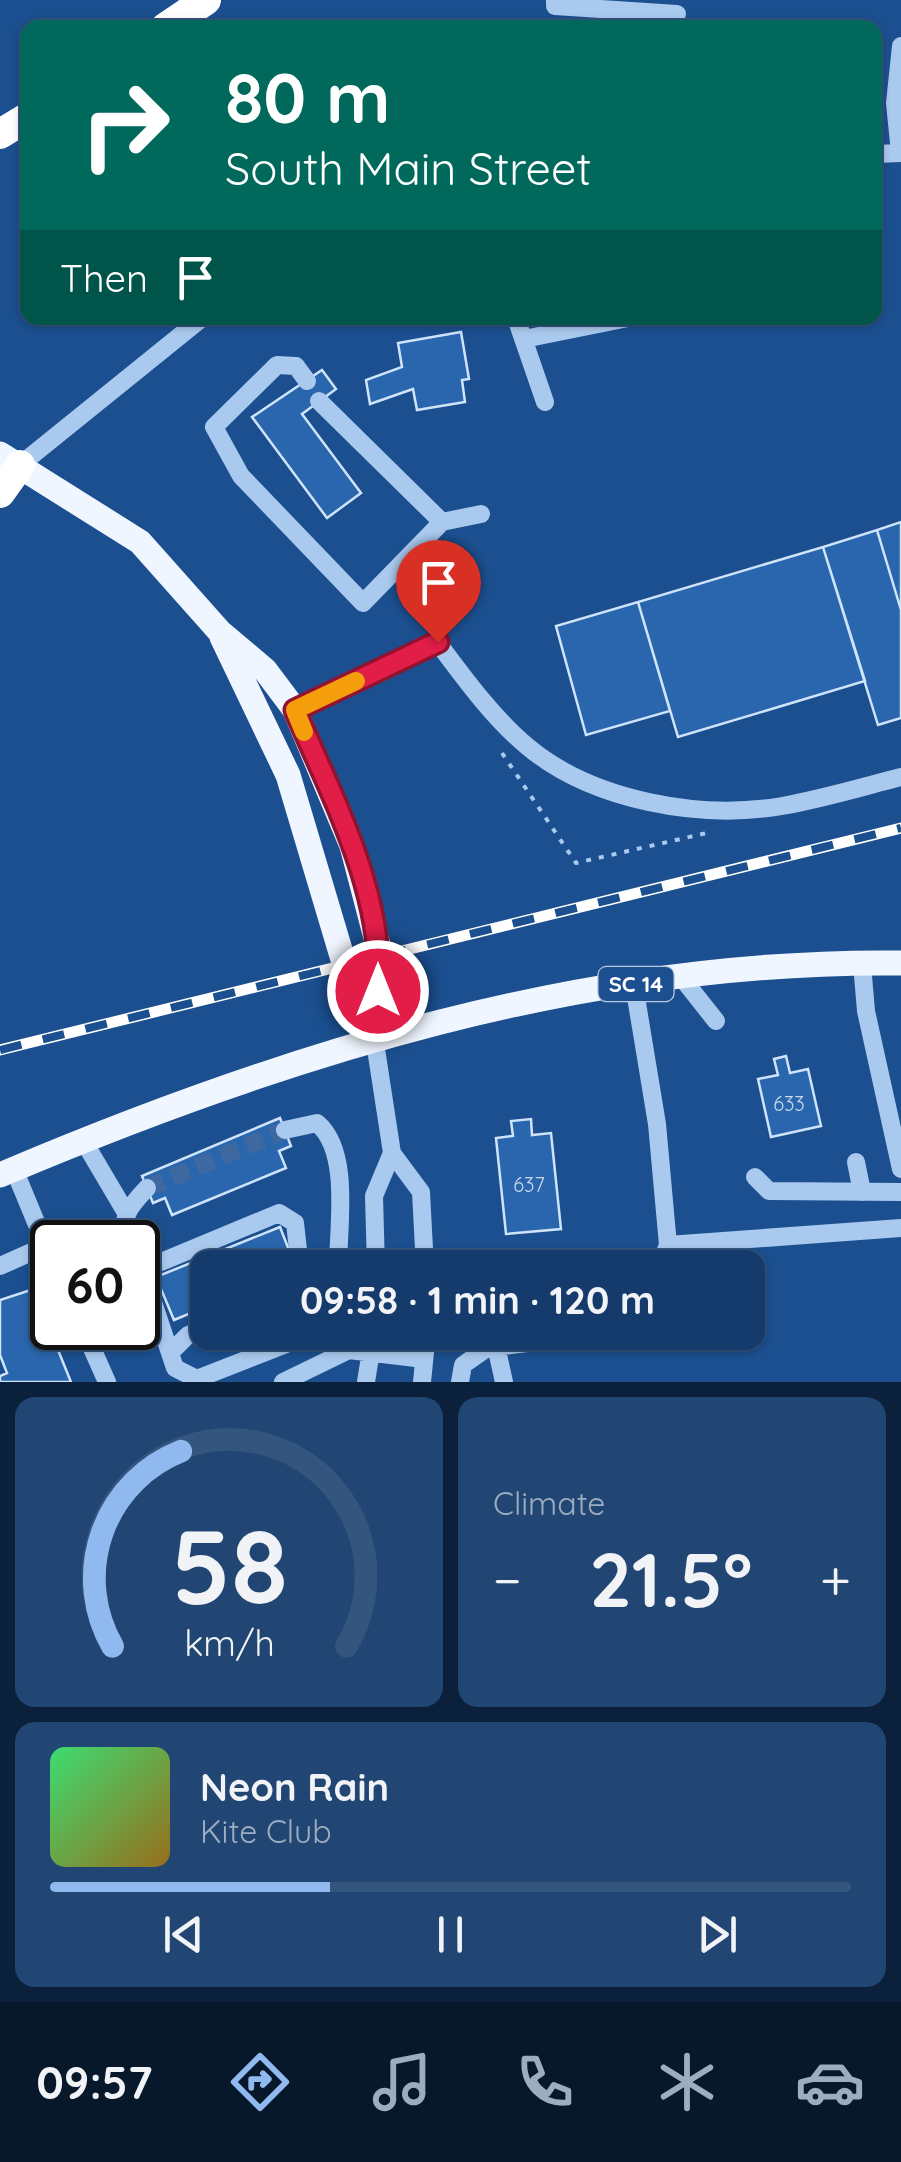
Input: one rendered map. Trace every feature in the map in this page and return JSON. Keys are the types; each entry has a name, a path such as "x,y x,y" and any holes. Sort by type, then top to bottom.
{"highway":[{"path":"177,20 206,0"},
{"path":"0,493 10,460"}],"main road":[{"path":"10,460 140,542 220,632 265,670 295,710 352,846 380,954 374,1036"},
{"path":"220,632 288,776 344,963 374,1036"},
{"name":"SC 14","path":"7,1172 212,1090 374,1036 471,1013 682,978 901,963"}],"street":[{"path":"555,0 554,6 677,14"},
{"path":"900,153 894,103 901,46"},
{"path":"10,460 193,325"},
{"path":"519,325 545,402"},
{"path":"524,339 587,325"},
{"path":"306,381 296,366 277,365 214,427 241,476 363,604 442,522 482,514"},
{"path":"319,401 442,522"},
{"path":"295,710 438,642 527,746 569,773 620,792 669,806 712,811 780,806 901,778"},
{"path":"862,964 866,1011 901,1169"},
{"path":"682,978 716,1020"},
{"path":"634,984 657,1124 666,1250"},
{"path":"374,1036 392,1153 421,1192 424,1250"},
{"path":"285,1130 318,1123 329,1132 337,1165 338,1250"},
{"path":"83,1140 125,1212 125,1220"},
{"path":"376,1250 374,1196 392,1153"},
{"path":"856,1162 862,1192"},
{"path":"7,1172 32,1220"},
{"path":"755,1177 769,1191 901,1192"},
{"path":"125,1212 147,1188"},
{"path":"190,1250 279,1214 295,1223 298,1250"},
{"path":"668,1245 901,1228"},
{"path":"160,1262 190,1250"},
{"path":"0,1266 30,1258"},
{"path":"160,1323 175,1368 196,1379 270,1350"},
{"path":"170,1353 190,1334"},
{"path":"93,1350 107,1382"},
{"path":"322,1350 328,1364"},
{"path":"283,1382 328,1364 340,1350"},
{"path":"364,1350 424,1359"},
{"path":"366,1382 371,1350"},
{"path":"422,1382 425,1350"},
{"path":"460,1382 463,1365 473,1354 484,1350"},
{"path":"497,1350 504,1382"}],"building":[{"path":"461,332 469,379 462,380 465,402 417,410 413,389 370,404 366,380 402,367 398,343"},
{"path":"322,370 336,389 302,414 361,493 327,518 252,417"},
{"path":"901,522 901,610 877,530"},
{"path":"877,530 901,610 901,718 878,725 823,547"},
{"path":"823,547 865,681 678,737 638,602"},
{"path":"638,602 670,711 586,735 556,626"},
{"path":"786,1056 790,1073 808,1069 821,1126 771,1137 758,1079 778,1075 774,1059"},
{"path":"280,1118 291,1146 279,1151 286,1168 172,1215 165,1198 153,1203 142,1176"},
{"path":"531,1119 532,1135 551,1133 561,1229 506,1234 496,1138 513,1136 511,1121"},
{"path":"280,1227 289,1250 223,1250"},
{"path":"190,1263 190,1313 174,1320 160,1287 160,1275"},
{"path":"30,1290 30,1350 58,1350 71,1382 0,1382 0,1376 7,1373 0,1355 0,1300"}],"tunnel":[{"path":"147,1188 285,1130"}],"railway":[{"path":"0,1050 901,828"}],"slow traffic":[{"path":"304,732 295,710 356,681"}],"route":[{"path":"378,991 380,954 352,846 295,710 438,642"}]}
